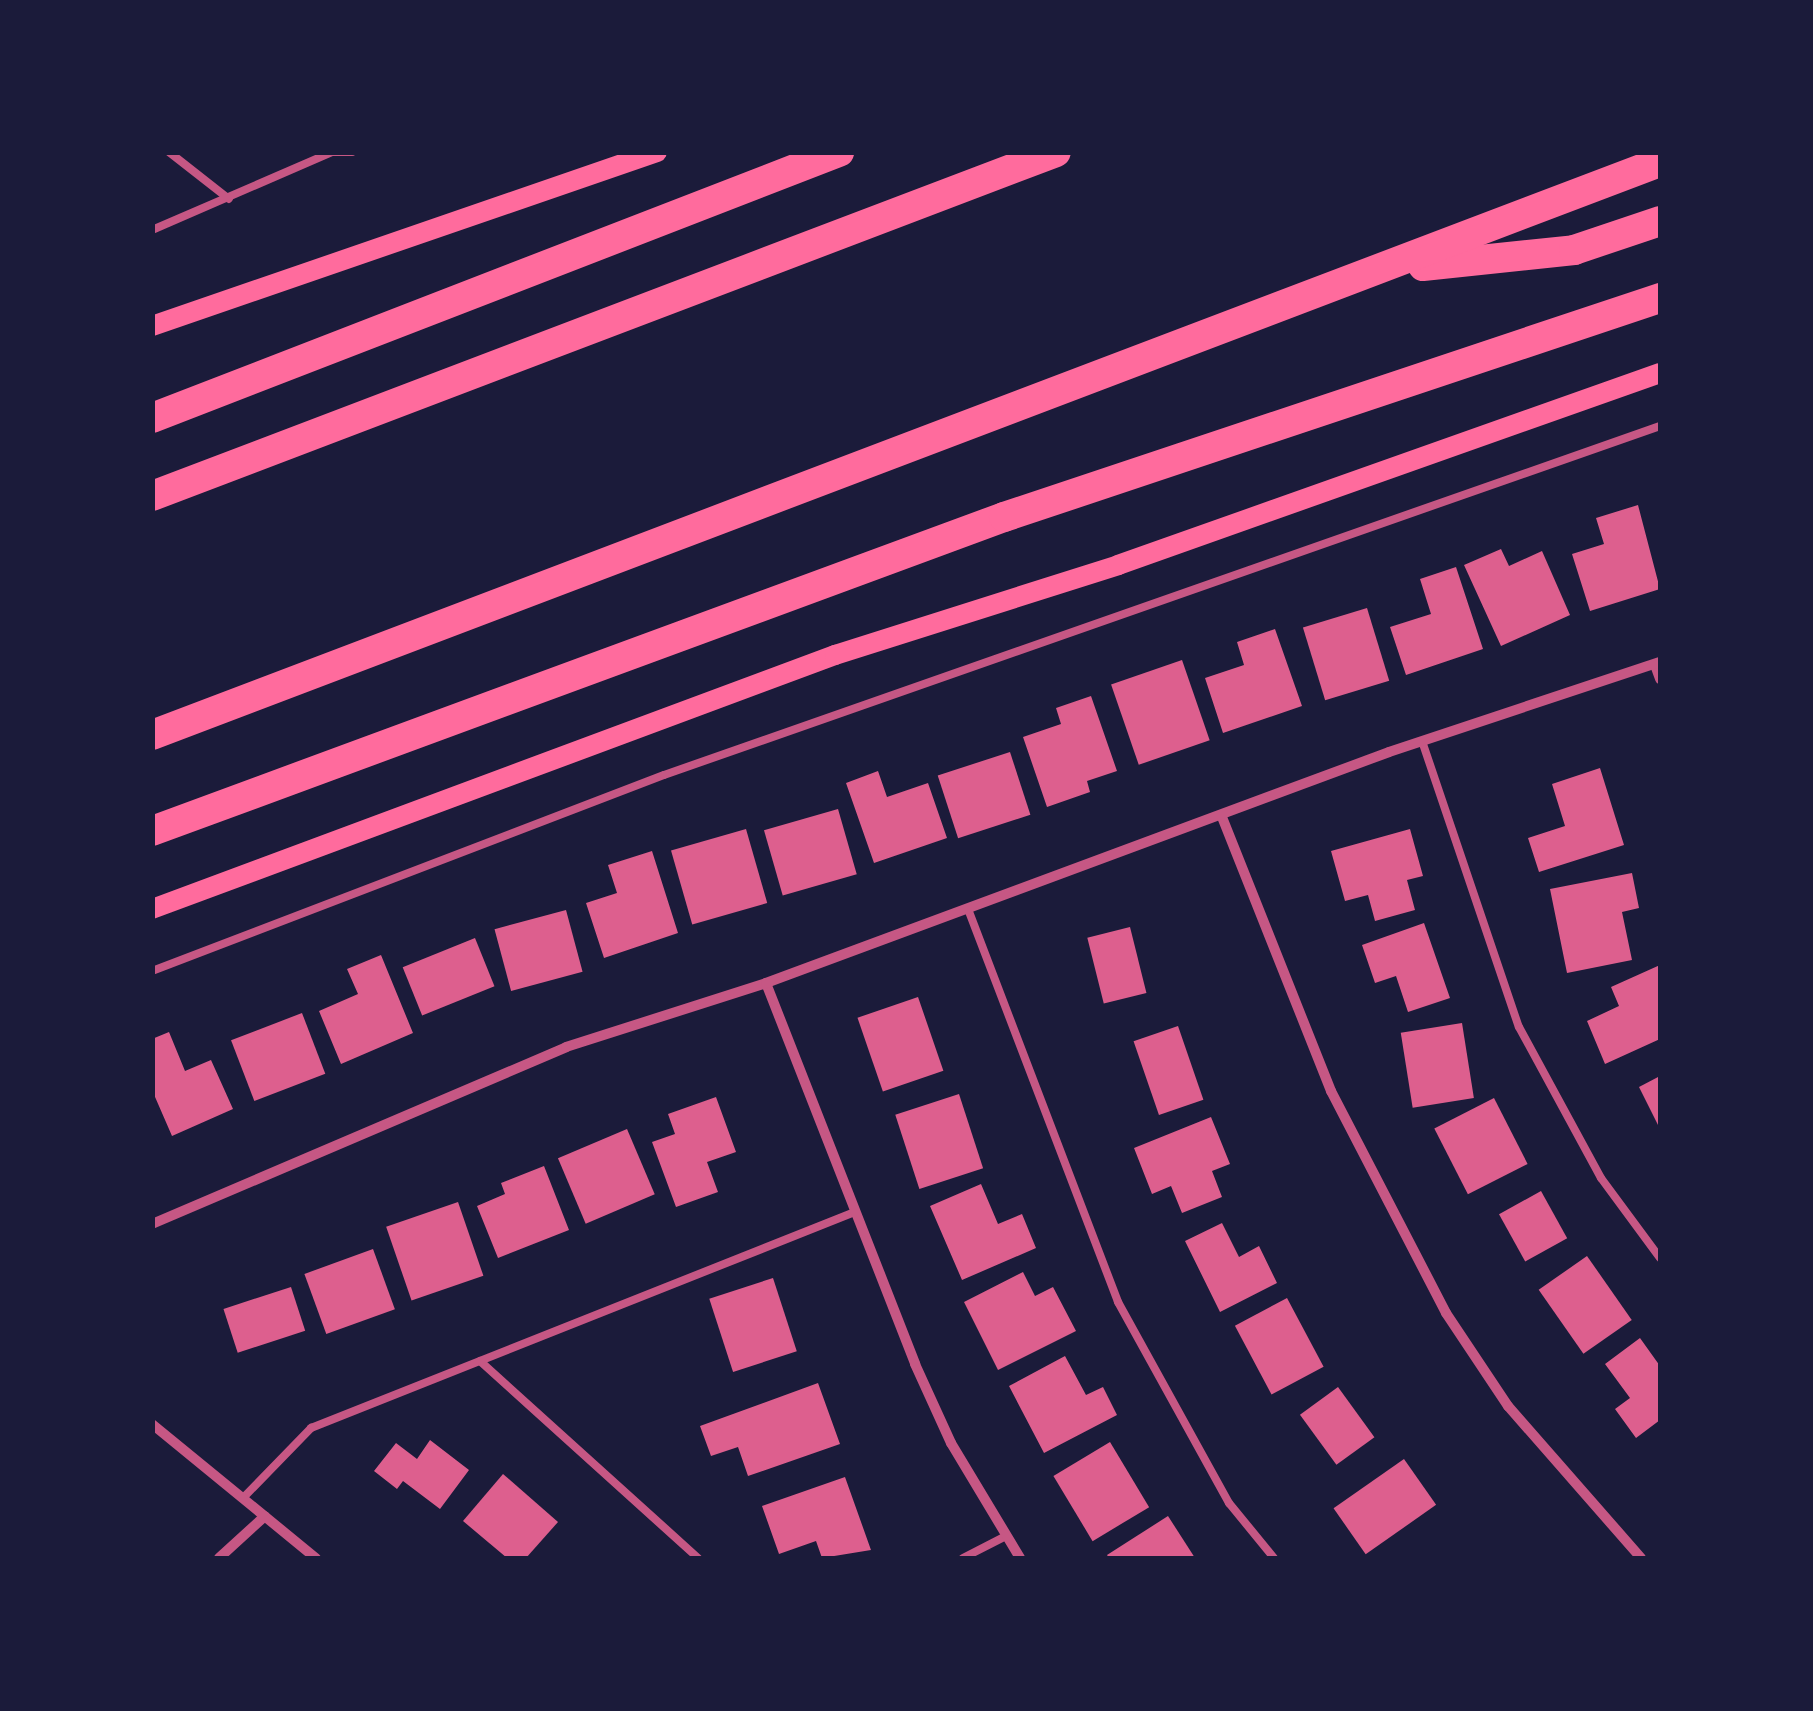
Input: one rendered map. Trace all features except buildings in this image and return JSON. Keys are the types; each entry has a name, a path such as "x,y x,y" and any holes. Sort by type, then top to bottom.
{"highway":[{"path":"152,418 399,318 839,152"},
{"path":"152,496 1056,152"},
{"path":"152,735 1660,162"},
{"path":"1380,270 1574,250 1660,221"},
{"path":"152,830 1004,518 1660,298"}],"main road":[{"path":"152,326 657,152"},
{"path":"152,909 835,656 1118,565 1660,373"}],"street":[{"path":"152,1224 566,1047 766,983 1422,742 1658,664 1660,678"},
{"path":"1222,817 1331,1091 1446,1313 1508,1406 1641,1558"},
{"path":"766,983 951,1443 1020,1558"},
{"path":"152,1424 316,1558"},
{"path":"219,1558 265,1516"}],"lane":[{"path":"169,152 229,199"},
{"path":"152,230 329,154 352,152"},
{"path":"152,971 664,775 1660,426"},
{"path":"1422,742 1520,1027 1600,1178 1660,1258"},
{"path":"968,910 1118,1302 1229,1503 1274,1558"},
{"path":"243,1498 311,1428 856,1212"},
{"path":"480,1361 698,1558"},
{"path":"963,1558 1006,1536"}]}
